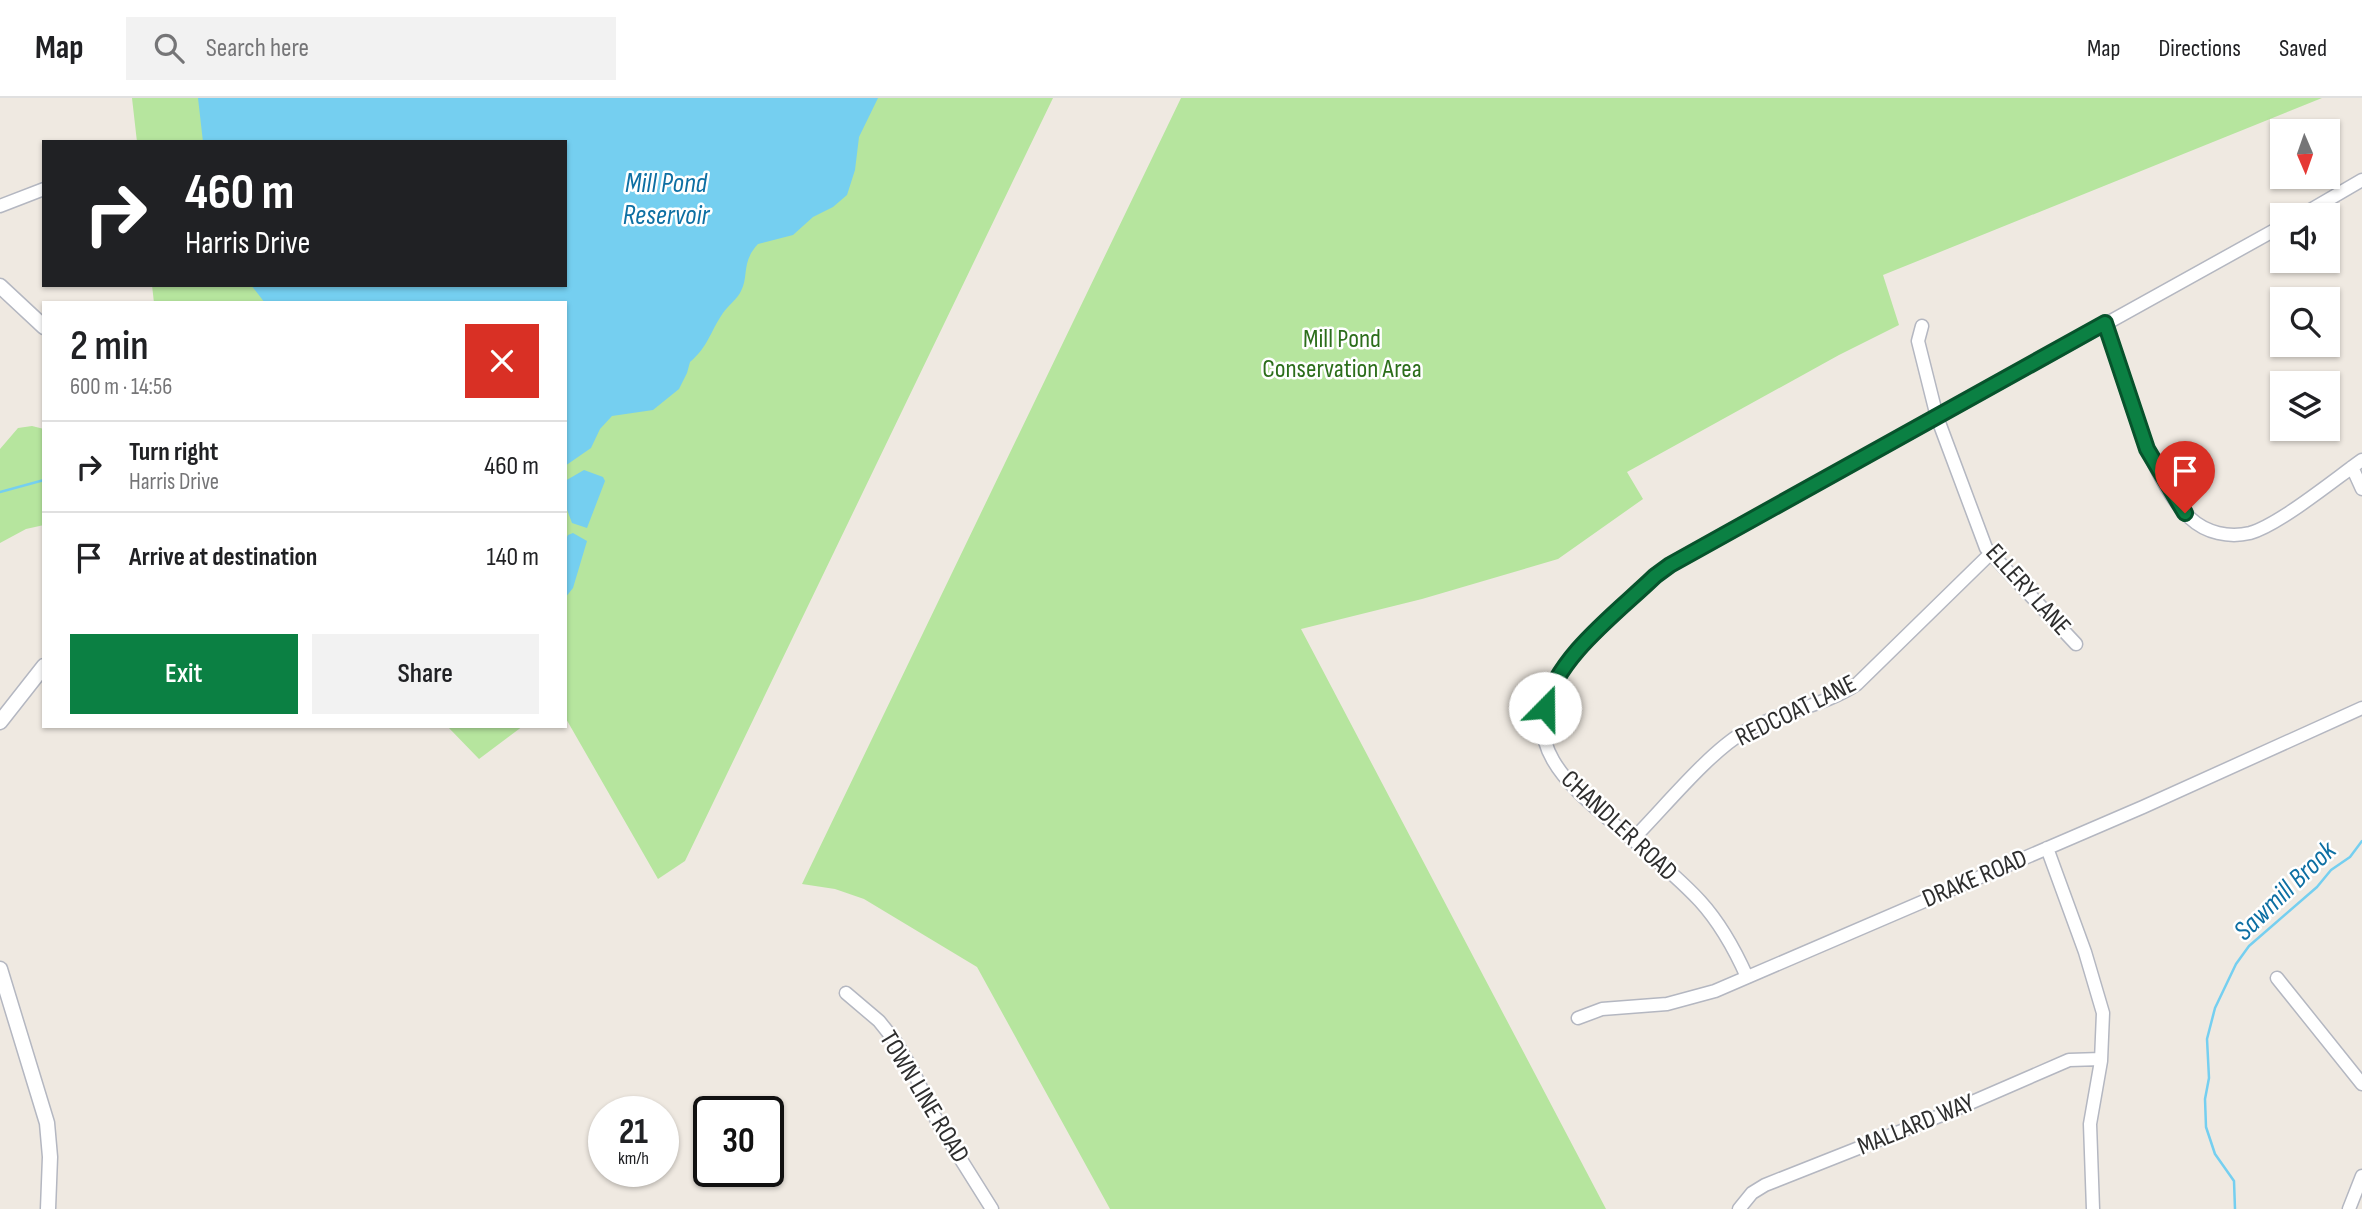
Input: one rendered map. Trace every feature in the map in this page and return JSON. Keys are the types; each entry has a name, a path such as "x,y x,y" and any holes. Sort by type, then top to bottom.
{"street":[{"path":"2323,203 2362,180"},
{"path":"0,206 42,190"},
{"name":"CHANDLER ROAD","path":"1747,977 1726,937 1699,900 1577,792 1559,772 1550,757 1544,733 1544,716 1549,692 1562,670 1593,636 1670,565 2270,233"},
{"path":"0,286 42,325"},
{"path":"2105,323 2147,449 2177,501 2200,526 2230,535 2254,531 2274,521 2357,463 2362,489"},
{"name":"ELLERY LANE","path":"1922,326 1918,341 1937,417 1978,531 1990,554 2076,644"},
{"name":"REDCOAT LANE","path":"1632,840 1707,763 1742,733 1764,722 1839,695 1857,684 1990,554"},
{"path":"0,722 42,669"},
{"name":"DRAKE ROAD","path":"1578,1018 1602,1009 1680,1002 1747,977 2362,708"},
{"path":"2047,848 2102,1005 2101,1059 2090,1124 2093,1209"},
{"path":"0,969 47,1123 50,1157 48,1209"},
{"path":"2277,978 2362,1084"},
{"name":"TOWN LINE ROAD","path":"846,993 885,1027 895,1041 938,1123 992,1209"},
{"name":"MALLARD WAY","path":"1739,1209 1748,1197 1765,1185 1947,1113 2071,1059 2101,1059"},
{"path":"2349,1209 2362,1176"}],"green space":[{"path":"132,98 1053,98 685,861 658,879 567,720 567,301 154,301 152,287 567,287 567,140 137,140"},
{"name":"Mill Pond Conservation Area","path":"1181,98 2322,98 1883,275 1899,325 1839,355 1627,472 1643,499 1558,559 1422,599 1301,629 1606,1209 1110,1209 977,967 864,899 835,889 802,884"},
{"path":"32,426 42,428 42,525 26,529 0,543 0,449 18,428"},
{"path":"449,728 520,728 479,759"}],"water":[{"name":"Mill Pond Reservoir","path":"198,98 878,98 859,137 855,170 847,195 833,207 813,217 793,235 758,244 749,257 740,294 723,313 701,351 690,362 679,389 653,410 612,416 600,429 591,448 567,465 567,301 263,301 253,287 567,287 567,140 203,140"},
{"path":"584,470 603,477 605,481 587,528 572,523 567,509 567,480"},
{"path":"573,533 587,541 573,588 567,596 567,537"}],"waterway":[{"path":"0,492 42,481"},
{"name":"Sawmill Brook","path":"2235,1209 2234,1181 2215,1154 2206,1127 2205,1099 2209,1078 2207,1039 2215,1008 2236,964 2249,946 2317,887 2331,870 2350,857 2362,841"}],"route":[{"path":"1545,708 1553,684 1572,657 1655,576 1670,565 2105,323 2147,449 2185,513"}]}
